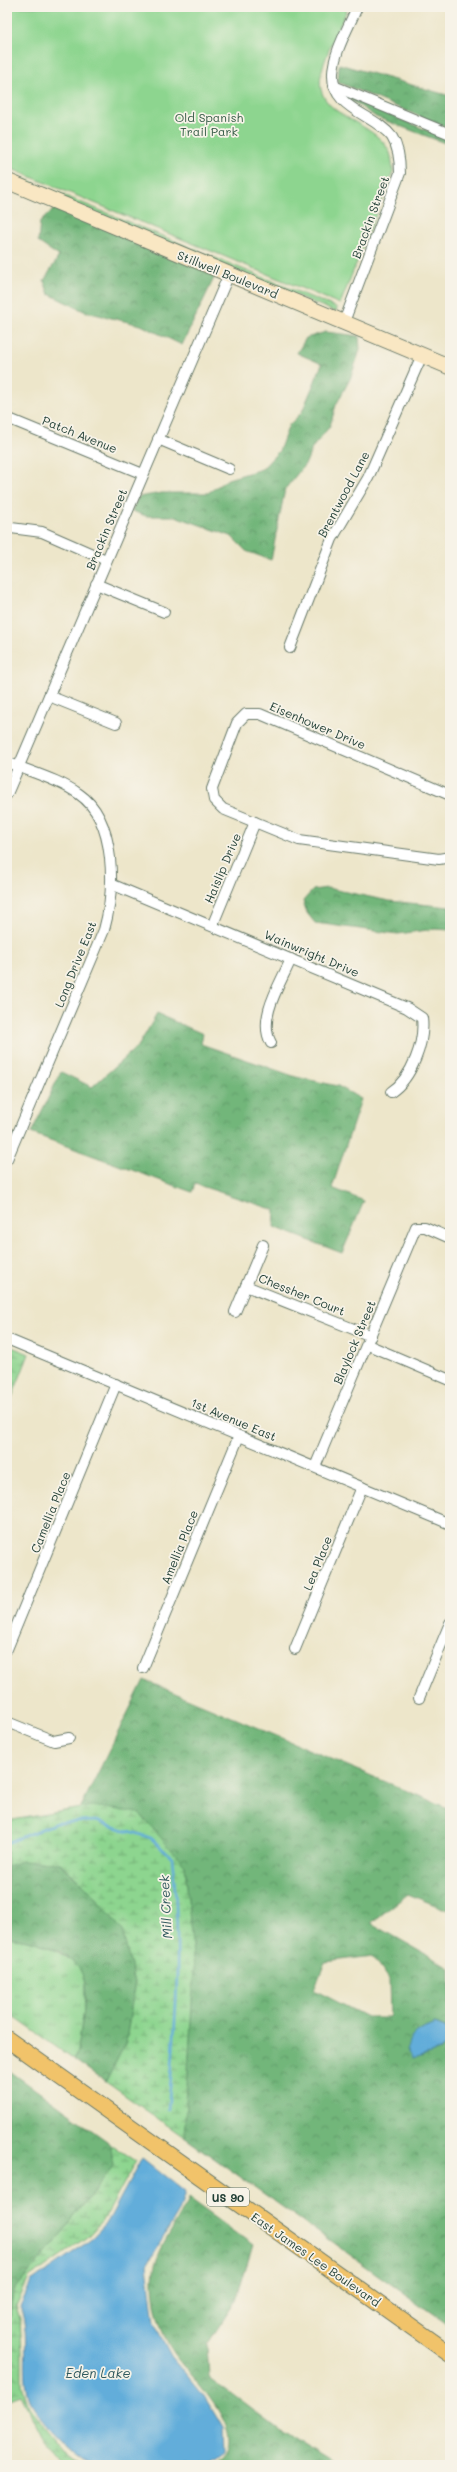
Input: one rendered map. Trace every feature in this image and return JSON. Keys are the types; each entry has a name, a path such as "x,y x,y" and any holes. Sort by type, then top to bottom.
{"main road":[{"name":"East James Lee Boulevard","path":"7,2039 450,2354"}],"street":[{"path":"358,7 334,62 334,86 450,134"},
{"name":"Brackin Street","path":"334,86 346,104 383,128 393,138 400,160 400,173 397,186 344,322"},
{"name":"Stillwell Boulevard","path":"7,181 450,367"},
{"name":"Brackin Street","path":"7,794 229,274"},
{"name":"Brentwood Lane","path":"290,648 332,539 368,478 422,355"},
{"name":"Patch Avenue","path":"7,418 143,474"},
{"path":"158,439 229,469"},
{"path":"11,528 42,532 106,560"},
{"path":"96,584 164,612"},
{"path":"48,696 116,723"},
{"name":"Eisenhower Drive","path":"450,795 260,714 246,714 237,723 212,789 214,800 223,809 299,840 439,859 450,857"},
{"name":"Long Drive East","path":"7,762 72,789 93,807 103,828 110,855 111,884 106,922 100,941 7,1159"},
{"name":"Haislip Drive","path":"213,924 255,822"},
{"name":"Wainwright Drive","path":"111,884 213,924 407,1008 422,1018 424,1030 408,1076 400,1086 391,1092"},
{"path":"272,1043 266,1034 266,1019 291,959"},
{"name":"Blaylock Street","path":"315,1467 370,1340 416,1227 425,1227 450,1238"},
{"name":"Chessher Court","path":"235,1312 263,1245"},
{"name":"Chessher Court","path":"246,1286 370,1340 450,1380"},
{"name":"1st Avenue East","path":"7,1339 450,1524"},
{"name":"Camellia Place","path":"7,1649 116,1384"},
{"name":"Amellia Place","path":"143,1668 239,1436"},
{"name":"Lea Place","path":"296,1649 362,1486"},
{"path":"419,1698 450,1622"},
{"path":"7,1722 54,1741 69,1738"}],"green space":[{"name":"Old Spanish Trail Park","path":"7,7 348,7 322,70 320,86 325,98 333,108 370,131 381,140 390,153 393,172 340,304 7,167"},
{"path":"339,64 450,96 450,129 338,82"},
{"path":"345,96 450,140 450,145 376,117"},
{"path":"7,172 337,308 336,312 7,176"},
{"path":"56,207 216,274 182,345 141,325 86,312 49,294 44,281 59,256 38,242 40,222"},
{"path":"326,332 359,336 360,350 351,377 336,405 330,426 312,448 306,463 285,489 271,560 246,551 231,536 175,516 146,516 132,511 138,497 162,493 208,493 228,479 262,469 279,451 289,425 302,412 322,364 297,353 306,338"},
{"path":"327,888 389,901 450,907 450,930 435,929 398,934 315,923 307,913 303,901 313,890"},
{"path":"157,1014 203,1034 201,1044 296,1077 338,1086 361,1099 332,1188 364,1201 342,1253 274,1227 275,1210 195,1184 192,1192 31,1133 61,1072 92,1087 139,1045"},
{"path":"7,1345 29,1354 7,1410"},
{"path":"144,1680 450,1809 450,1911 408,1894 371,1923 450,1968 450,2030 435,2024 440,2051 450,2042 450,2326 184,2137 194,1969 185,1865 81,1807","holes":["373,1956 389,1979 390,2017 367,2017 314,1990 325,1962"]},
{"path":"92,1806 139,1813 185,1865 194,1969 184,2137 106,2082 126,2042 135,1982 122,1930 91,1892 60,1863 21,1861 7,1866 7,1821"},
{"path":"21,1861 59,1863 91,1892 122,1930 135,1982 126,2042 106,2082 73,2059 78,2051 85,1995 83,1975 77,1965 56,1950 44,1945 18,1938 7,1937 7,1866"},
{"path":"7,1937 27,1939 44,1945 71,1960 82,1972 85,1989 84,2010 78,2051 73,2059 7,2012"},
{"path":"7,2069 111,2144 113,2166 52,2246 13,2292 10,2316 7,2315"},
{"path":"111,2144 136,2161 105,2218 87,2237 29,2278 16,2306 20,2319 22,2385 29,2407 70,2457 84,2465 64,2465 44,2441 21,2395 7,2400 7,2315 10,2316 13,2292 52,2246 113,2166"},
{"path":"188,2198 253,2245 236,2300 207,2345 209,2377 281,2431 336,2465 219,2465 217,2461 227,2450 229,2437 224,2422 216,2407 169,2345 161,2329 156,2311 153,2284 156,2261"}],"water":[{"path":"435,2024 450,2030 450,2042 440,2051 413,2059 406,2050 411,2040 420,2031"},
{"name":"Eden Lake","path":"142,2158 185,2192 179,2211 147,2265 154,2323 171,2356 204,2396 223,2428 224,2452 203,2465 147,2466 91,2463 84,2460 67,2446 41,2418 31,2403 28,2392 25,2368 25,2331 20,2307 31,2282 89,2241 108,2221"}],"waterway":[{"name":"Mill Creek","path":"7,1843 56,1823 96,1821 151,1838 172,1858 177,1921 177,1984 168,2110"}]}
